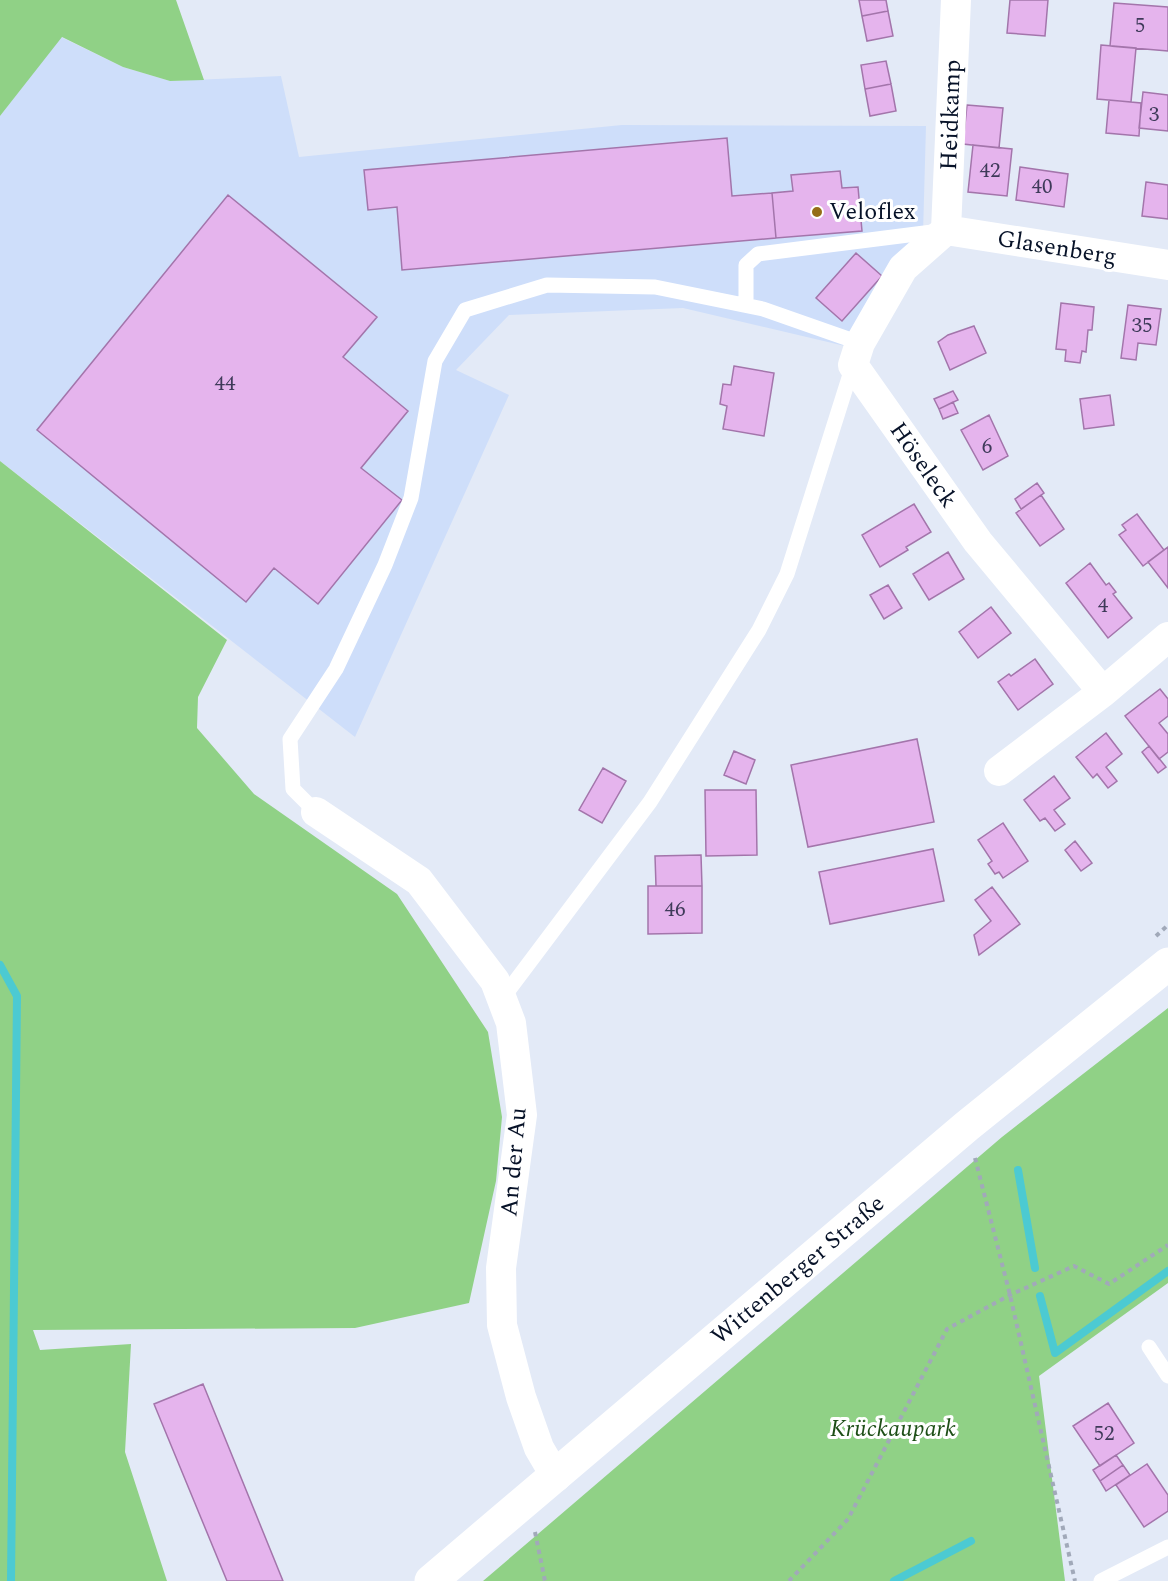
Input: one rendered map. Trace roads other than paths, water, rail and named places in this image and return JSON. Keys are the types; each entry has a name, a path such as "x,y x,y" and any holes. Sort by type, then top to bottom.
{"main road":[{"name":"Wittenberger Straße","path":"431,1581 967,1126 1168,964"}],"street":[{"name":"Heidkamp","path":"946,230 956,0"},
{"name":"Glasenberg","path":"946,230 1168,265"},
{"path":"856,354 903,268 946,230"},
{"name":"Höseleck","path":"856,354 978,542 1103,692"},
{"path":"999,771 1103,692 1168,637"},
{"name":"An der Au","path":"316,812 419,880 495,981 511,1023 522,1116 501,1268 502,1325 521,1396 539,1448 556,1476"}],"lane":[{"path":"746,305 746,265 758,254 946,230"},
{"path":"316,812 293,789 290,739 336,669 385,565 411,498 435,361 465,310 547,285 655,287 763,309 856,354 787,574 759,630 650,802 502,999"},
{"path":"1149,1347 1168,1377"},
{"path":"1101,1581 1168,1547"}],"waterway":[{"path":"0,965 17,996 11,1581"},
{"path":"1018,1170 1035,1268"},
{"path":"1040,1296 1055,1353 1168,1271"},
{"path":"894,1581 971,1541"}],"place":[{"name":"Veloflex","path":"817,212"}],"park label":[{"name":"Krückaupark","path":"893,1429"}]}
